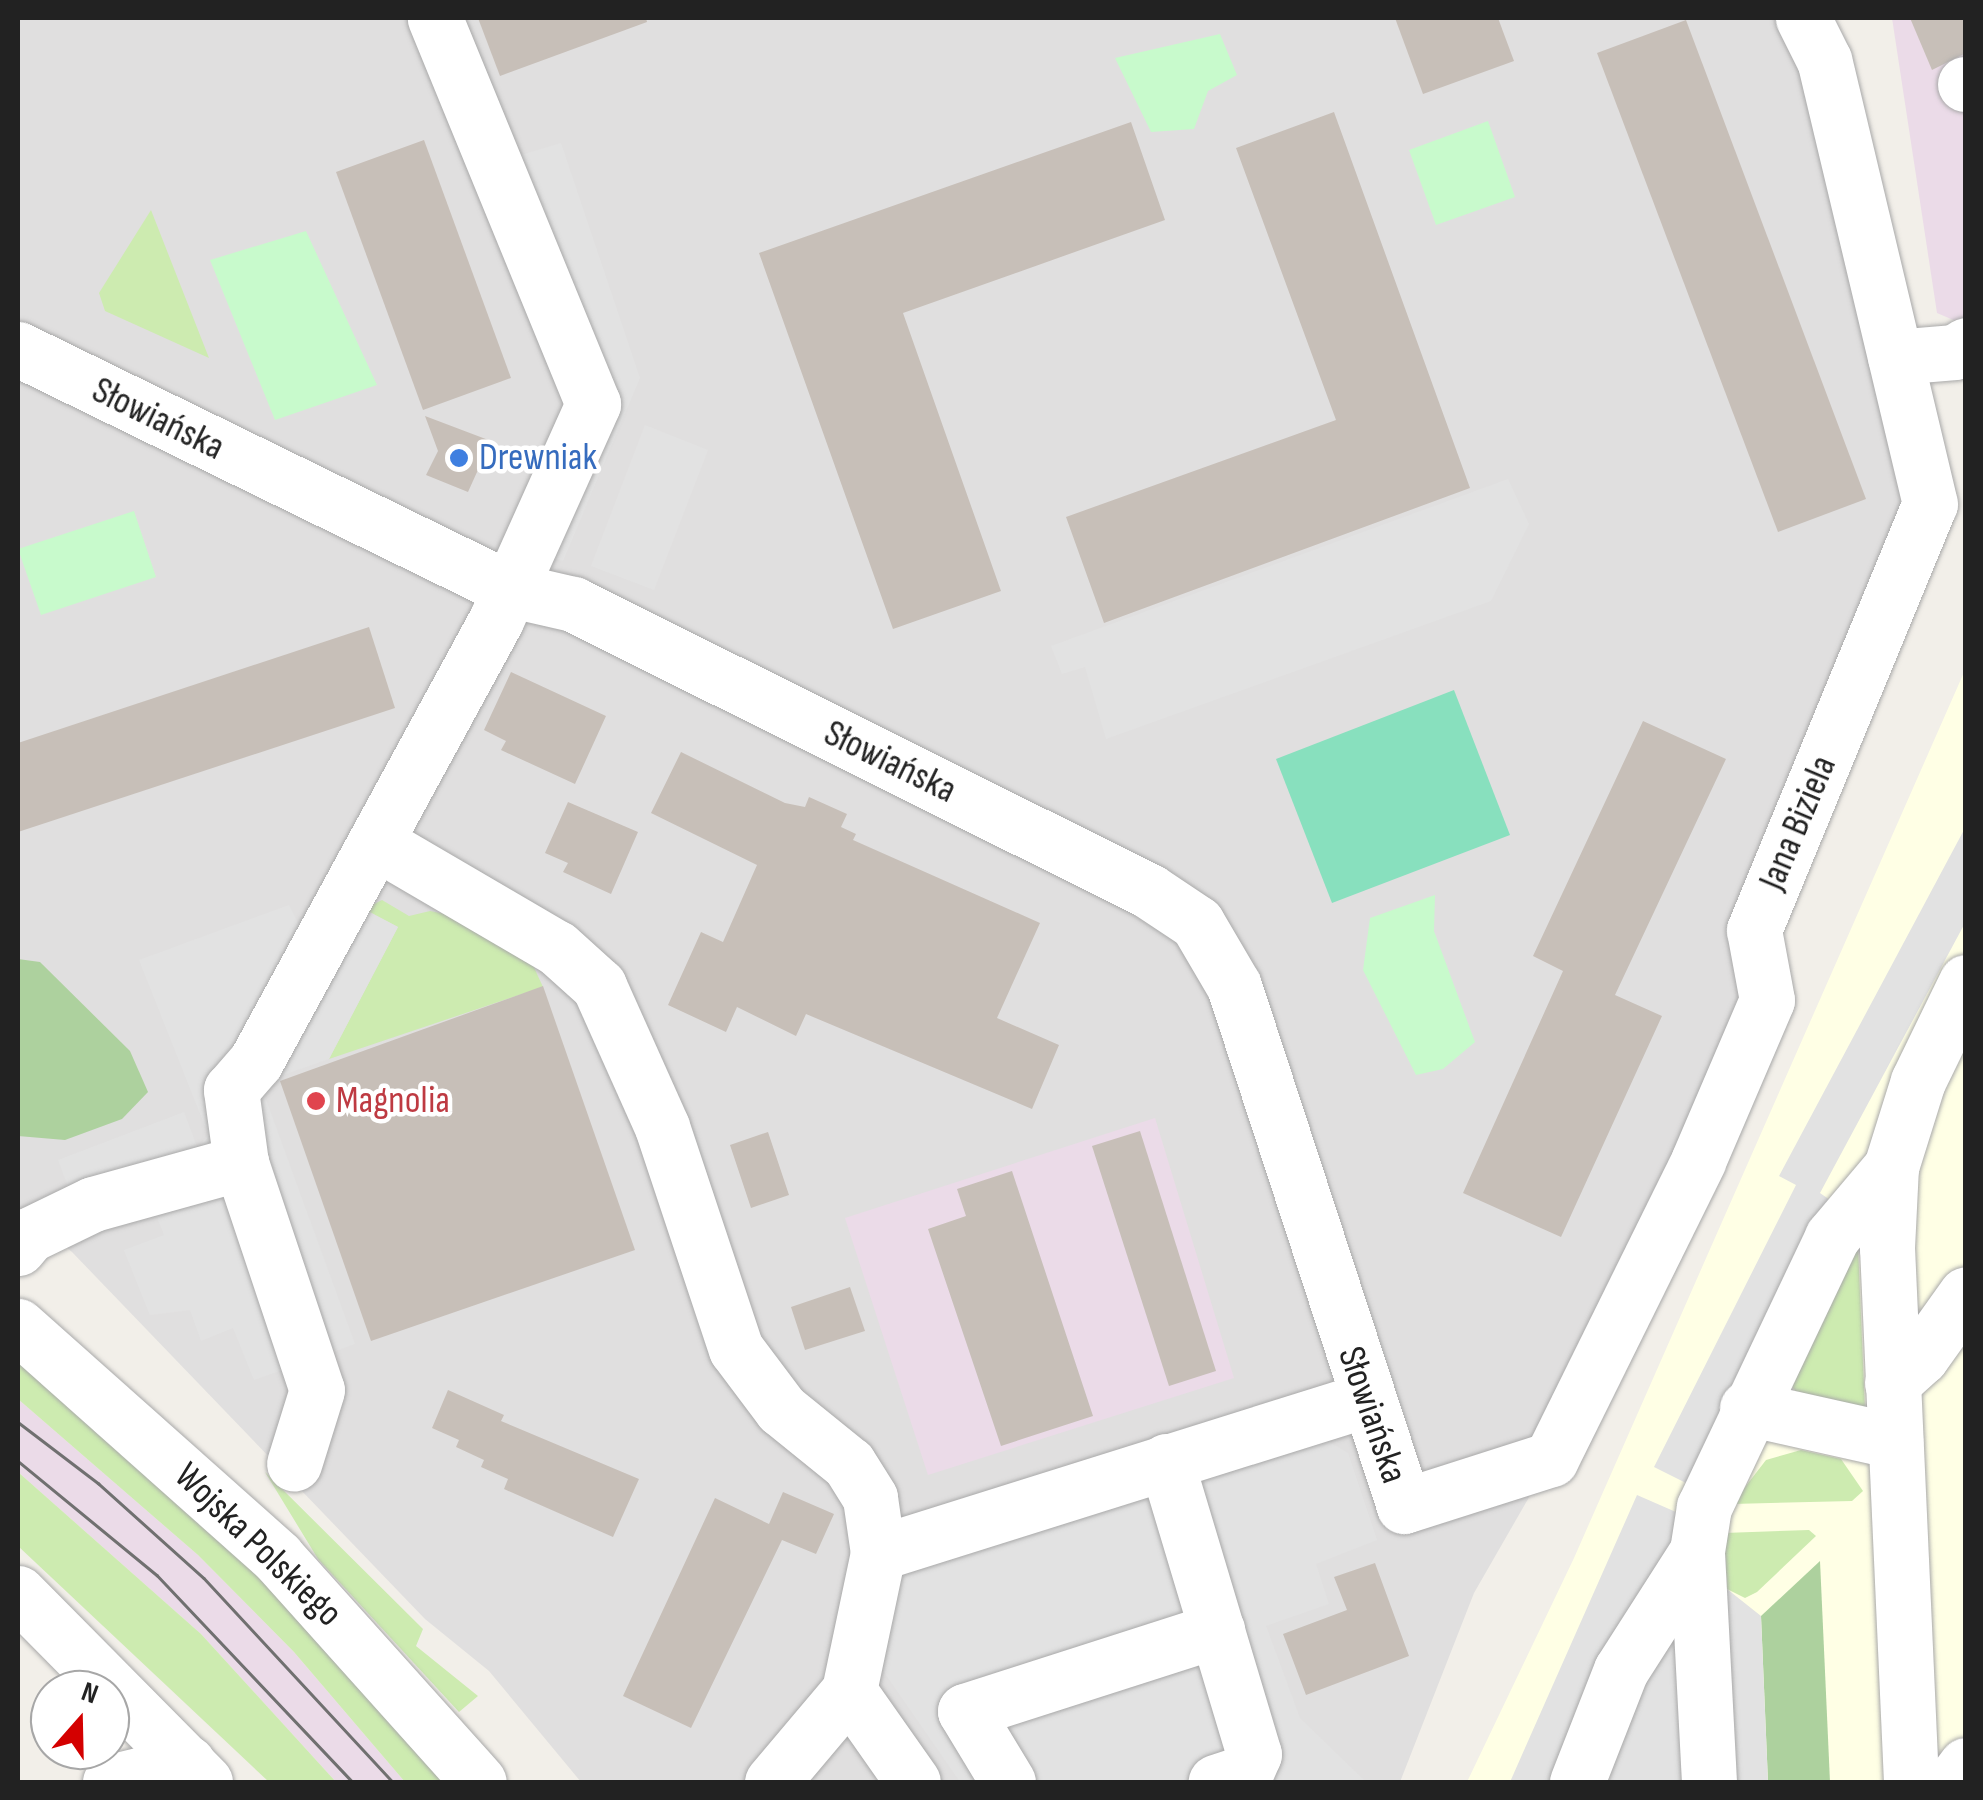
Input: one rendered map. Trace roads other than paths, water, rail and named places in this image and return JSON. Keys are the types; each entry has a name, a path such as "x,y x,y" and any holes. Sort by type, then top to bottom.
{"street":[{"path":"294,1464 317,1390 241,1162 231,1090 256,1062 378,844 512,590 593,404 435,18"},
{"name":"Jana Biziela","path":"1404,1506 1551,1460 1698,1162 1767,1000 1754,930 1930,504 1824,60 1803,18"},
{"path":"1895,356 1966,345"},
{"name":"Słowiańska","path":"18,349 512,590 591,612 1148,891 1197,923 1234,986 1365,1400 1404,1506"},
{"path":"378,844 557,948 599,986 662,1127 736,1349 781,1409 850,1464 870,1498 878,1553 849,1691 772,1782"},
{"path":"1912,1782 1892,1383 1891,1167 1918,1081 1966,982"},
{"path":"18,1248 41,1228 93,1204 241,1162"},
{"path":"1709,1782 1698,1551 1704,1507 1747,1408 1832,1237 1891,1167"},
{"path":"1892,1383 1921,1358 1966,1294"},
{"name":"Wojska Polskiego","path":"18,1326 278,1557 479,1782"},
{"path":"878,1553 1365,1400"},
{"path":"1747,1408 1894,1441"},
{"path":"1166,1461 1254,1754 1246,1772 1216,1782"},
{"path":"1577,1782 1621,1670 1698,1551"},
{"path":"18,1593 196,1773"},
{"path":"1008,1782 966,1711 1217,1630"},
{"path":"849,1691 913,1782"},
{"path":"1953,1782 1966,1766"},
{"path":"110,1782 196,1773"}],"tram line":[{"path":"18,1422 98,1483 204,1578 393,1782"},
{"path":"18,1461 157,1575 353,1782"}],"place":[{"name":"Drewniak","path":"459,458"},
{"name":"Magnolia","path":"316,1101"}]}
